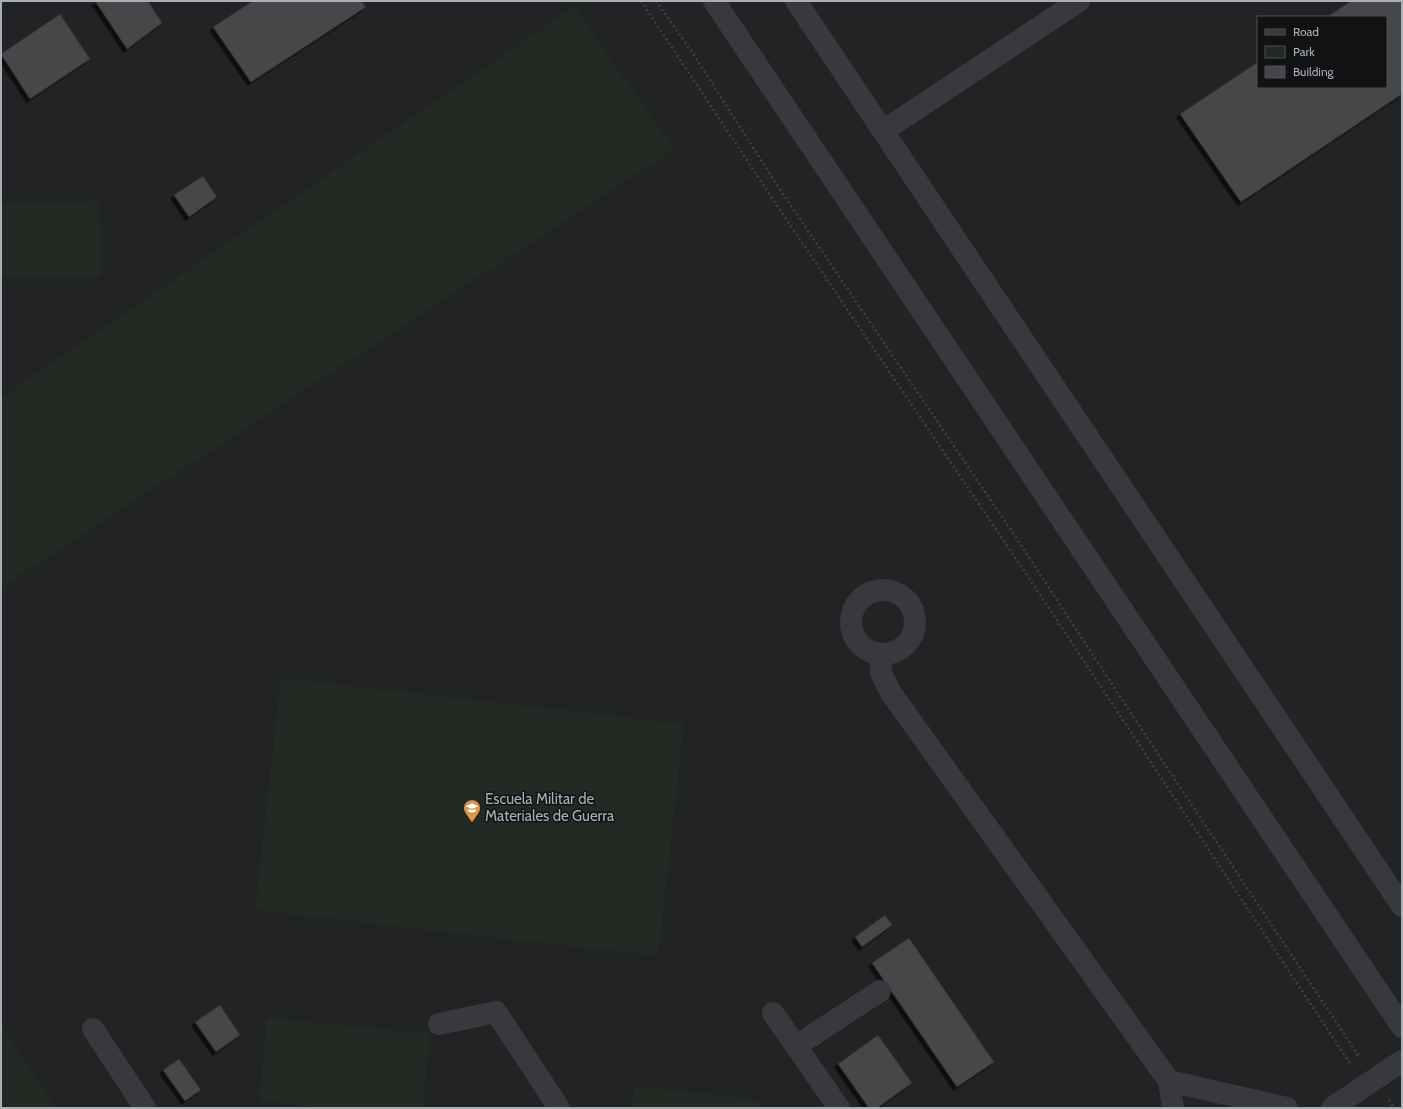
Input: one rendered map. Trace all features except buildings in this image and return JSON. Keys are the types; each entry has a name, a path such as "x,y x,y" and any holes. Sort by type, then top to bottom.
{"street":[{"path":"714,1 1402,1027"},
{"path":"796,1 1402,906"},
{"path":"883,131 1079,1"},
{"path":"881,655 881,673 891,693 1170,1081 1173,1108"},
{"path":"796,1046 880,991"},
{"path":"439,1024 496,1012 558,1108"},
{"path":"773,1013 839,1108"},
{"path":"93,1029 145,1108"},
{"path":"1332,1108 1402,1061"},
{"path":"1170,1081 1287,1108"}],"path":[{"path":"641,1 782,213 1370,1082 1394,1108"},
{"path":"656,1 692,52 775,182 1017,539 1370,1082"}],"shaded area":[{"path":"1,1 1402,1 1402,1108 1,1108"}],"green space":[{"path":"574,7 675,149 1,587 1,398"},
{"path":"99,201 101,276 1,278 1,203"},
{"path":"281,678 684,724 658,956 255,910"},
{"path":"267,1018 430,1034 423,1108 325,1108 259,1101"},
{"path":"1,1026 55,1108 1,1108"},
{"path":"634,1086 759,1100 758,1108 631,1108"}],"place":[{"name":"Escuela Militar de Materiales de Guerra","path":"472,823"}]}
